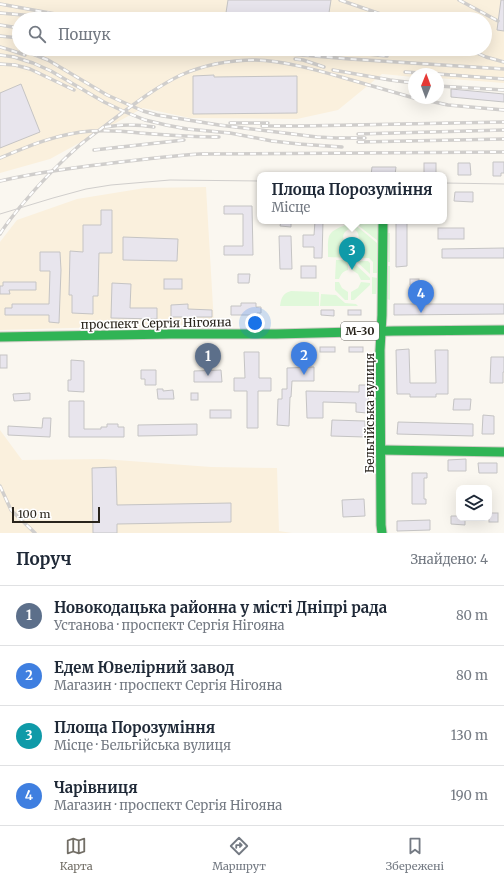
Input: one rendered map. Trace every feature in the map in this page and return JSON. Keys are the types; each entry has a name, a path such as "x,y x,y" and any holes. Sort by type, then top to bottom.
{"main road":[{"name":"Бельгійська вулиця","path":"382,533 380,350 383,224"},
{"name":"проспект Сергія Нігояна","path":"0,337 504,330"},
{"path":"381,450 504,452"}],"shaded area":[{"path":"0,0 504,0 504,83 444,78 444,68 408,68 408,76 382,74 338,110 297,119 190,118 143,108 50,159 0,173"},
{"path":"206,187 214,324 0,330 0,242 17,220 77,199 145,188"},
{"path":"0,430 22,460 103,459 211,467 277,468 279,531 292,533 0,533"}],"green space":[{"path":"350,224 350,229 343,235 344,241 349,244 349,258 328,257 328,243 330,234 336,229"},
{"path":"354,224 377,243 377,273 373,273 373,262 369,258 352,258 353,245 357,242 359,236 357,231 353,229"},
{"path":"357,224 378,224 378,241"},
{"path":"387,233 390,233 390,262 386,262"},
{"path":"336,260 348,260 348,270 342,273 339,279 335,279"},
{"path":"352,261 370,278 370,280 361,280 358,274 352,270"},
{"path":"356,261 368,261 370,263 370,274"},
{"path":"386,266 390,266 390,300 387,299"},
{"path":"372,277 377,278 376,294 372,294"},
{"path":"335,282 339,282 342,288 348,292 348,300 345,300 335,290"},
{"path":"361,282 370,283 370,285 354,300 351,300 351,292 358,288"},
{"path":"291,291 319,292 319,306 280,306 283,296"},
{"path":"321,294 336,295 345,303 356,304 358,306 320,306"}],"building":[{"path":"228,0 331,0 329,12 226,12"},
{"path":"501,0 504,0 504,31 497,30"},
{"path":"214,75 214,77 297,76 297,113 193,114 193,76"},
{"path":"21,84 40,132 0,148 0,93"},
{"path":"451,89 504,94 504,102 451,97"},
{"path":"493,162 504,162 504,173 501,173 501,176 493,176"},
{"path":"424,163 436,163 436,172 424,172"},
{"path":"458,163 470,163 471,175 458,175"},
{"path":"372,167 396,167 395,172 371,172"},
{"path":"455,192 473,192 473,202 454,201"},
{"path":"224,206 252,206 253,255 224,255 224,246 243,246 243,214 224,214"},
{"path":"101,210 112,210 112,253 99,253 98,296 93,296 93,314 72,313 72,295 69,295 70,251 83,252 83,225 101,225"},
{"path":"280,224 291,224 291,227 280,226"},
{"path":"315,224 323,224 322,258 314,258 314,247 303,247 303,235 314,235"},
{"path":"396,224 407,224 407,266 396,267"},
{"path":"438,228 464,228 464,239 438,239"},
{"path":"279,236 291,236 292,269 280,269"},
{"path":"123,237 178,239 177,261 123,260"},
{"path":"504,248 504,258 442,258 442,249"},
{"path":"40,252 60,252 61,270 59,323 49,322 49,315 5,315 5,308 12,308 12,304 49,304 50,271 40,271"},
{"path":"301,266 316,266 316,278 301,278"},
{"path":"238,274 250,274 249,283 238,283"},
{"path":"164,279 182,279 182,289 164,289"},
{"path":"410,279 419,279 419,285 410,285"},
{"path":"3,282 36,282 36,290 9,290 10,294 0,294 0,286 3,286"},
{"path":"112,283 131,284 130,308 157,308 157,319 111,318"},
{"path":"241,303 256,303 256,307 261,307 261,313 257,313 257,315 231,315 231,306 241,306"},
{"path":"188,304 188,309 212,310 212,317 171,317 171,305"},
{"path":"394,304 504,304 504,314 394,315"},
{"path":"321,310 334,310 334,316 321,315"},
{"path":"348,310 361,310 361,315 348,315"},
{"path":"320,347 335,347 335,352 320,352"},
{"path":"349,347 363,347 363,352 349,352"},
{"path":"409,349 410,383 436,383 435,350 448,350 448,394 436,394 436,397 410,397 410,394 397,394 396,350"},
{"path":"244,352 259,352 259,378 271,378 271,391 258,391 258,428 247,428 247,391 234,391 234,378 245,378"},
{"path":"0,355 7,355 7,368 0,368"},
{"path":"491,357 504,357 503,383 490,383"},
{"path":"71,360 84,361 84,392 68,391 68,380 71,380"},
{"path":"314,367 314,381 292,381 289,426 277,425 278,399 282,399 282,389 287,389 287,368"},
{"path":"141,370 156,370 156,385 145,385 145,379 141,379"},
{"path":"221,370 222,382 194,382 194,371"},
{"path":"359,385 369,385 367,413 356,412 356,403 323,402 323,418 307,418 306,391 359,392"},
{"path":"157,389 163,389 163,391 173,390 174,399 158,399"},
{"path":"30,393 30,400 14,401 13,394"},
{"path":"191,393 198,393 198,400 191,400"},
{"path":"454,399 471,399 470,410 453,410"},
{"path":"69,401 84,401 84,429 101,429 101,427 107,427 107,424 118,424 118,427 124,427 124,437 69,437"},
{"path":"210,410 231,410 231,418 210,418"},
{"path":"483,415 494,416 494,434 482,434"},
{"path":"43,418 51,418 50,437 8,435 8,426 42,428"},
{"path":"332,420 365,421 365,437 331,436"},
{"path":"398,422 473,424 473,436 397,434"},
{"path":"197,424 197,435 138,436 138,425"},
{"path":"466,459 466,471 448,471 448,460"},
{"path":"478,463 497,463 497,473 479,473"},
{"path":"116,467 117,505 231,503 231,522 117,524 117,533 93,533 92,468"},
{"path":"412,473 427,473 427,478 424,478 424,499 426,499 426,504 412,504"},
{"path":"364,499 365,516 343,517 342,500"},
{"path":"492,513 498,513 498,522 489,522 492,521"},
{"path":"451,516 456,516 456,521 465,521 465,525 451,524"},
{"path":"430,520 430,530 397,531 397,521"}],"tram line":[{"path":"0,214 86,189 111,185 170,180 257,181"},
{"path":"447,183 504,184"}],"railway":[{"path":"340,0 375,12"},
{"path":"459,0 481,12"},
{"path":"0,4 44,12"},
{"path":"0,13 12,14"},
{"path":"492,18 498,21"},
{"path":"0,25 12,27"},
{"path":"0,36 12,37"},
{"path":"0,47 12,51"},
{"path":"0,55 14,57 51,71 104,102 145,120 187,129 230,133 272,141 342,147"},
{"path":"38,56 48,60 107,95 143,111 157,115 219,125 317,137 365,138"},
{"path":"314,56 504,69"},
{"path":"484,56 504,62"},
{"path":"295,59 324,67"},
{"path":"0,234 34,190 81,144 143,97 173,79 199,68 236,61 255,60 277,62 320,71 408,96"},
{"path":"0,64 15,65 30,69 74,90"},
{"path":"333,70 408,82"},
{"path":"444,74 504,79"},
{"path":"444,86 504,90"},
{"path":"443,104 504,110"},
{"path":"262,126 504,122"},
{"path":"230,123 268,123"},
{"path":"105,127 118,125 141,125 154,127"},
{"path":"358,134 504,130"},
{"path":"0,158 55,137 79,132 115,131 180,136 219,137"},
{"path":"358,142 504,139"},
{"path":"94,150 184,140"},
{"path":"0,181 79,167 200,154 504,152"},
{"path":"0,486 11,510 35,533"}],"traffic: fast":[{"path":"382,533 380,350 383,224"},
{"path":"0,337 504,330"},
{"path":"381,450 504,452"}],"place":[{"name":"Площа Порозуміння","path":"352,270"},
{"name":"Чарівниця","path":"421,313"},
{"name":"Едем Ювелірний завод","path":"304,375"},
{"name":"Новокодацька районна у місті Дніпрі рада","path":"208,376"}]}
